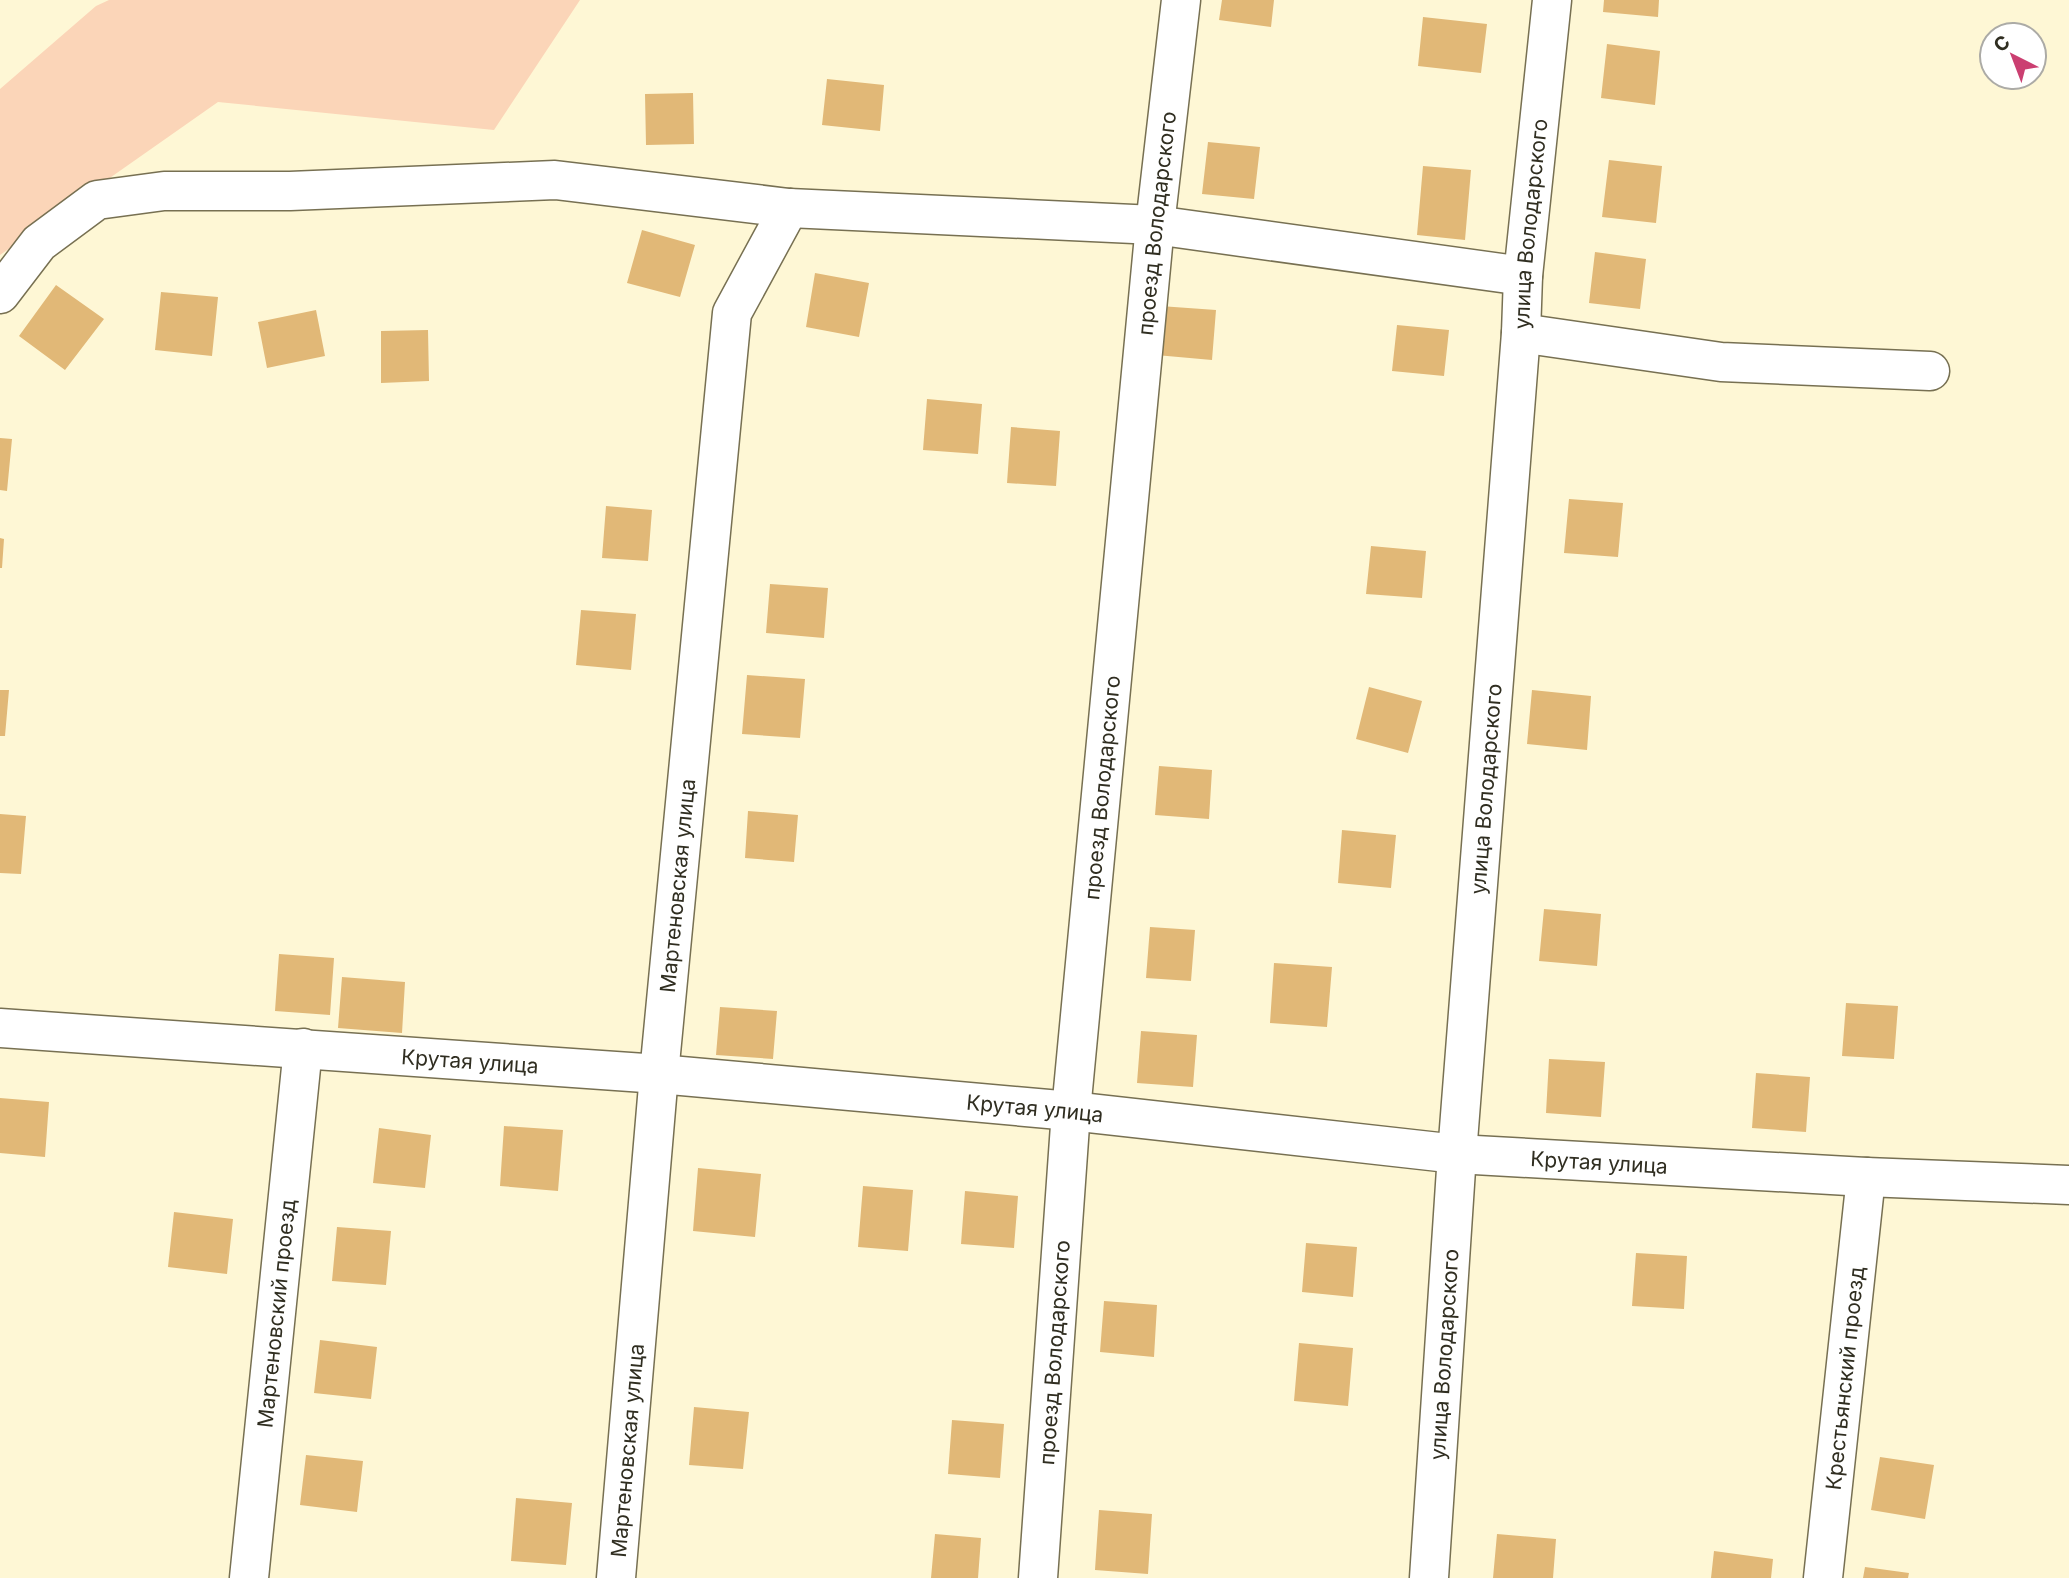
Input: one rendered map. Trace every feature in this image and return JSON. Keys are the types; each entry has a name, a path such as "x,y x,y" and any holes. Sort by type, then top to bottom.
{"street":[{"name":"проезд Володарского","path":"1038,1578 1071,1111 1155,225 1181,0"},
{"name":"улица Володарского","path":"1429,1578 1457,1154 1521,333 1523,276 1552,0"},
{"path":"0,294 39,243 97,200 164,191 290,191 555,180 789,208 1155,225 1523,276"},
{"name":"Мартеновская улица","path":"616,1578 659,1074 732,313 789,208"},
{"path":"1521,333 1721,362 1930,370"},
{"name":"Крутая улица","path":"0,1028 659,1074 1071,1111 1457,1154 1866,1177 2069,1185"},
{"name":"Мартеновский проезд","path":"249,1578 303,1048"},
{"name":"Крестьянский проезд","path":"1822,1578 1866,1177"}],"shaded area":[{"path":"109,0 580,0 494,130 218,102 0,255 0,89 96,6"}],"building":[{"path":"1222,0 1274,0 1271,27 1219,20"},
{"path":"1604,0 1659,0 1658,17 1603,12"},
{"path":"1423,17 1487,24 1481,73 1418,66"},
{"path":"1607,44 1660,51 1655,105 1601,98"},
{"path":"827,79 884,85 880,131 822,125"},
{"path":"693,93 694,144 646,145 645,94"},
{"path":"1208,142 1260,147 1254,199 1202,194"},
{"path":"1609,160 1662,166 1656,223 1602,217"},
{"path":"1423,166 1471,170 1465,240 1417,235"},
{"path":"642,230 695,245 680,297 627,283"},
{"path":"1595,252 1646,259 1640,309 1589,303"},
{"path":"815,273 869,283 859,337 806,327"},
{"path":"56,285 104,319 65,370 19,336"},
{"path":"161,292 218,297 212,356 155,350"},
{"path":"1160,306 1216,310 1212,360 1156,355"},
{"path":"316,310 325,356 267,368 258,322"},
{"path":"1397,325 1449,330 1444,376 1392,371"},
{"path":"428,330 429,381 381,383 381,331"},
{"path":"927,399 982,404 978,454 923,450"},
{"path":"1011,427 1060,431 1056,486 1007,483"},
{"path":"0,438 12,439 7,491 0,490"},
{"path":"1569,499 1623,503 1618,557 1564,553"},
{"path":"606,506 652,510 648,561 602,558"},
{"path":"0,538 4,539 2,568 0,568"},
{"path":"1371,546 1426,551 1422,598 1366,594"},
{"path":"770,584 828,588 824,638 766,633"},
{"path":"581,610 636,614 631,670 576,665"},
{"path":"747,675 805,679 800,738 742,734"},
{"path":"1369,687 1422,701 1408,753 1356,739"},
{"path":"0,690 9,690 5,736 0,736"},
{"path":"1532,690 1591,696 1587,750 1527,744"},
{"path":"1159,766 1212,770 1209,819 1155,815"},
{"path":"748,811 798,815 794,862 745,858"},
{"path":"0,814 26,816 21,874 0,873"},
{"path":"1342,830 1396,835 1391,888 1338,883"},
{"path":"1544,909 1601,914 1597,966 1539,961"},
{"path":"1150,927 1195,930 1191,981 1146,978"},
{"path":"279,954 334,958 330,1015 275,1011"},
{"path":"1274,963 1332,967 1327,1027 1270,1023"},
{"path":"342,977 405,982 402,1033 338,1028"},
{"path":"1846,1003 1898,1006 1894,1059 1842,1056"},
{"path":"720,1007 777,1011 773,1059 716,1055"},
{"path":"1141,1031 1197,1035 1193,1087 1137,1083"},
{"path":"1549,1059 1605,1062 1601,1117 1546,1113"},
{"path":"1756,1073 1810,1077 1806,1132 1752,1128"},
{"path":"0,1098 49,1102 45,1157 0,1153"},
{"path":"504,1126 563,1130 558,1191 500,1186"},
{"path":"379,1128 431,1135 425,1188 373,1183"},
{"path":"698,1168 761,1174 755,1237 693,1231"},
{"path":"863,1186 913,1190 908,1251 858,1247"},
{"path":"965,1191 1018,1196 1014,1248 961,1244"},
{"path":"174,1212 233,1219 227,1274 168,1267"},
{"path":"337,1227 391,1231 386,1285 332,1281"},
{"path":"1306,1243 1357,1247 1353,1297 1302,1292"},
{"path":"1636,1253 1687,1256 1684,1309 1632,1306"},
{"path":"1104,1301 1157,1305 1154,1357 1100,1352"},
{"path":"320,1340 377,1347 371,1399 314,1393"},
{"path":"1299,1343 1353,1348 1348,1406 1294,1401"},
{"path":"694,1407 749,1412 743,1469 689,1465"},
{"path":"952,1420 1004,1424 1000,1478 948,1474"},
{"path":"306,1455 363,1461 357,1512 300,1505"},
{"path":"1880,1457 1934,1465 1925,1519 1871,1510"},
{"path":"516,1498 572,1503 566,1565 511,1561"},
{"path":"1099,1510 1152,1514 1148,1574 1095,1570"},
{"path":"935,1534 981,1538 978,1578 931,1578"},
{"path":"1497,1534 1556,1539 1553,1578 1493,1578"},
{"path":"1714,1551 1773,1559 1771,1578 1711,1578"},
{"path":"1865,1567 1909,1573 1908,1578 1863,1578"}]}
